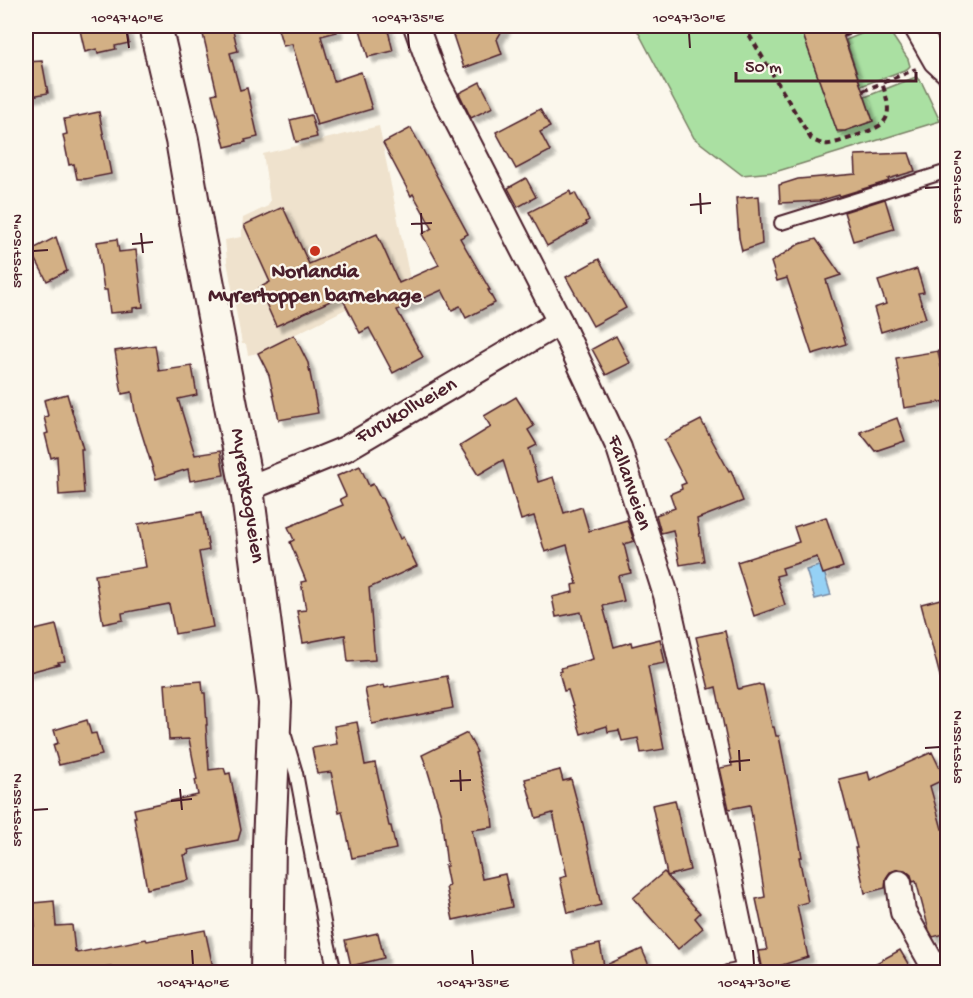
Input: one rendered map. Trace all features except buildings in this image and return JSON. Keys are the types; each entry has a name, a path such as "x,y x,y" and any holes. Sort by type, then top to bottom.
{"street":[{"name":"Myrerskogveien","path":"154,26 182,140 247,489 275,703 269,844 267,972"},
{"name":"Fallanveien","path":"416,26 434,76 560,322 619,448 666,595 725,857 741,971"},
{"path":"916,26 942,66"},
{"name":"Furukollveien","path":"247,489 345,448 560,322"},
{"path":"899,883 903,912 937,972"}],"lane":[{"path":"780,223 948,171"},
{"path":"275,703 296,773 335,972"}],"path":[{"path":"744,26 811,139 819,143 826,145 839,142 882,124 887,115 882,83"},
{"path":"844,36 868,26"},
{"path":"863,91 882,83 942,66"}],"shaded area":[{"name":"Norlandia Myrertoppen barnehage","path":"379,126 410,279 258,353 248,355 246,344 242,344 225,240 241,237 243,218 268,206 270,201 263,154"}],"green space":[{"path":"635,26 800,26 838,133 873,121 865,97 916,77 922,83 940,121 775,172 742,175 694,138"},
{"path":"886,26 908,59 910,66 861,86 846,40"}],"water":[{"path":"822,565 831,595 815,599 806,570"}],"place":[{"name":"Norlandia Myrertoppen barnehage","path":"315,251"}]}
